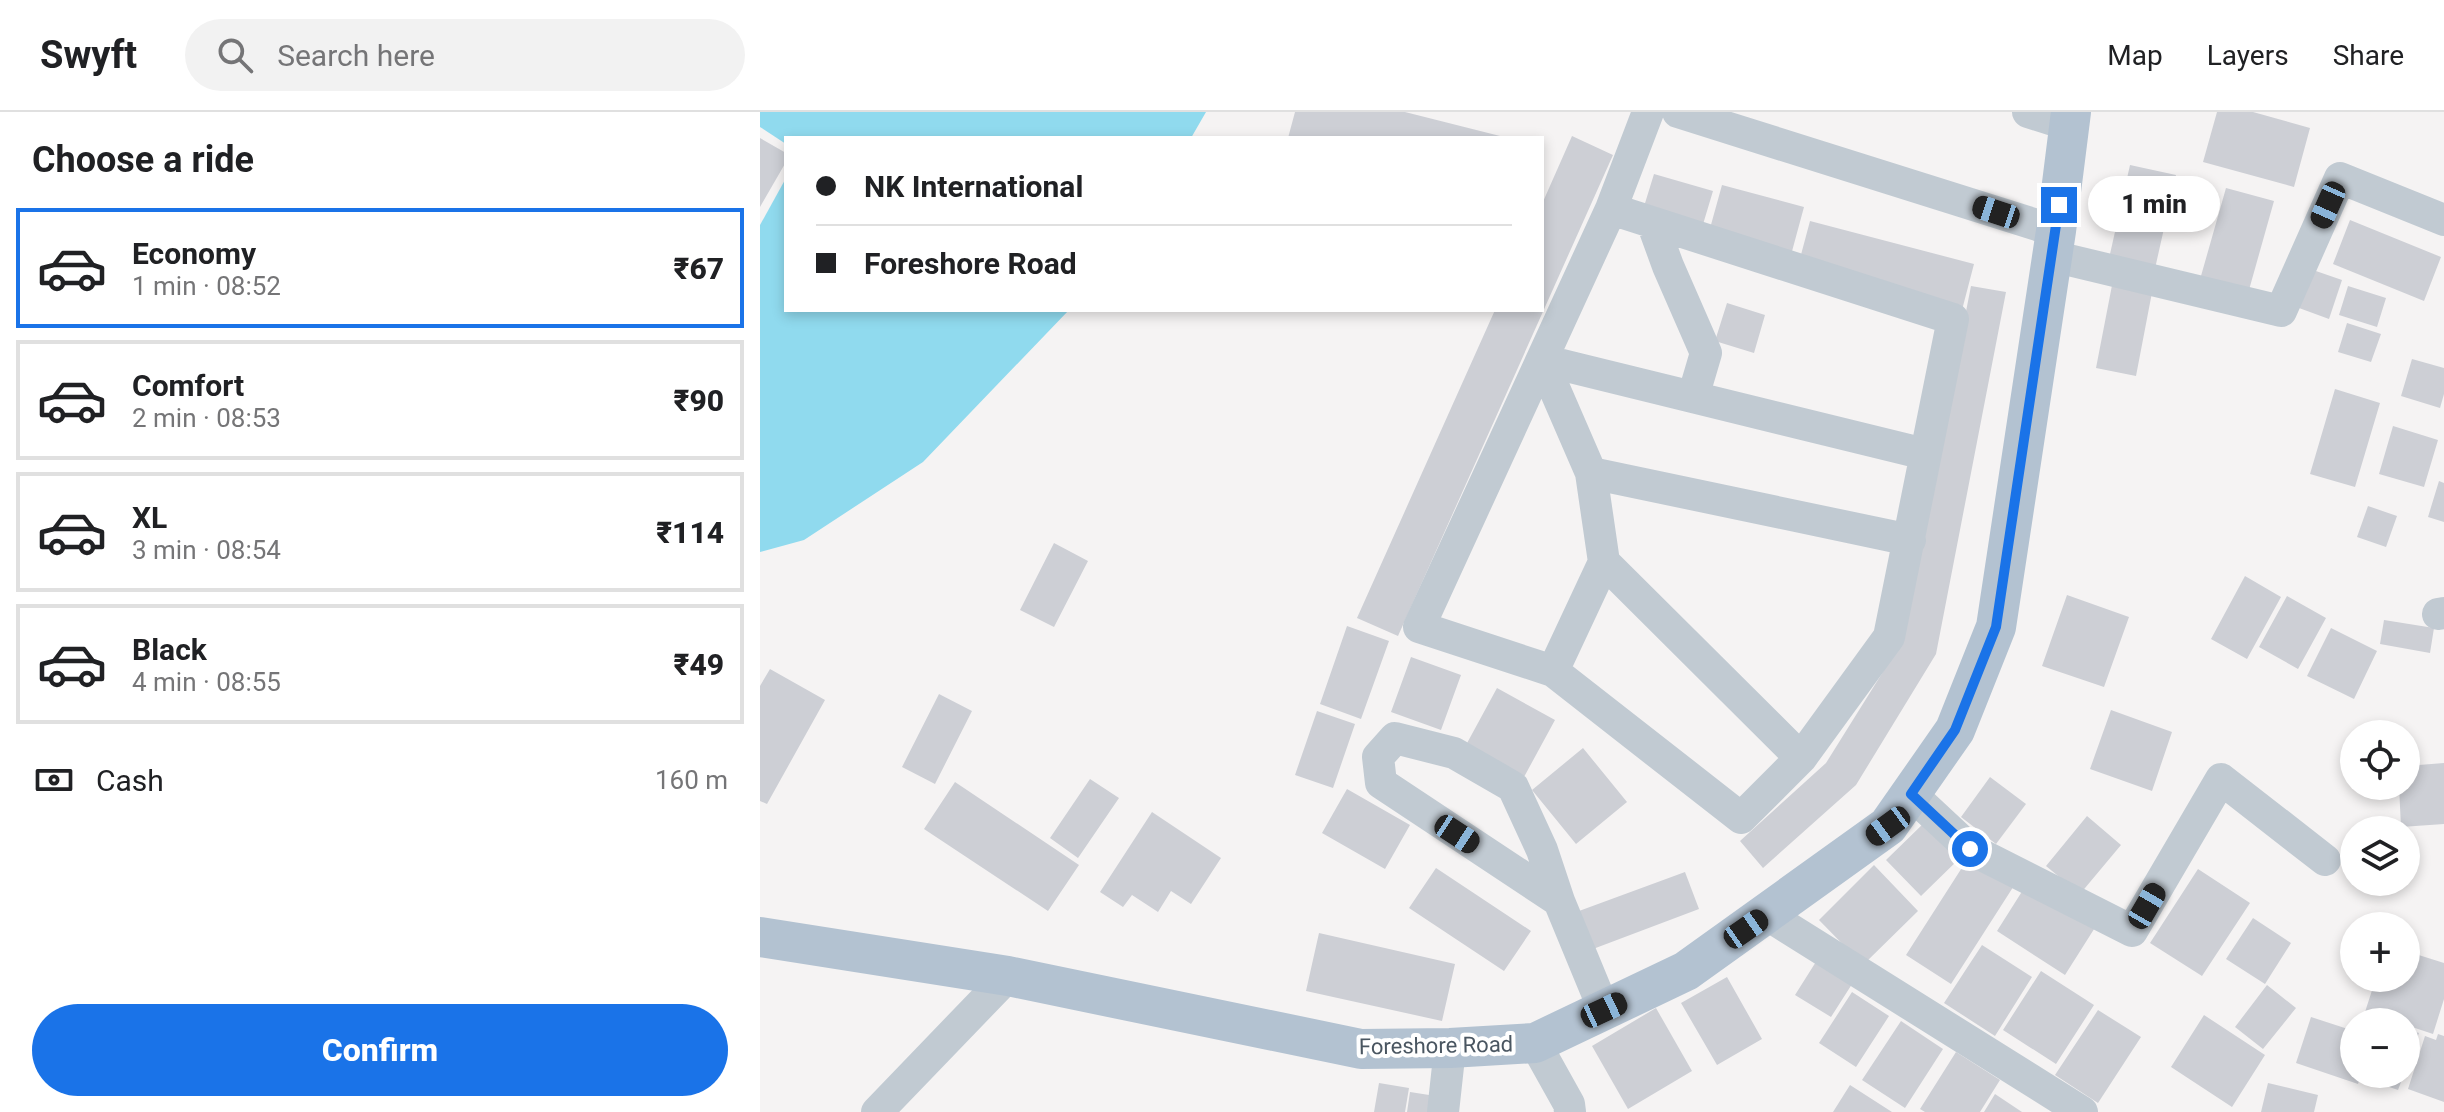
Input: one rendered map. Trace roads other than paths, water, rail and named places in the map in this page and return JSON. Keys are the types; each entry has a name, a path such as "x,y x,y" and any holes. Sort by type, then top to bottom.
{"main road":[{"name":"Foreshore Road","path":"760,937 1008,976 1361,1049 1535,1043 1686,971 1888,826 1955,730 1996,627 2070,118"}],"street":[{"path":"1611,209 1953,319 1889,637 1801,758 1741,818 1553,671 1419,627 1611,209 1648,112"},
{"path":"1678,112 2054,244 2281,311 2340,178 2444,220"},
{"path":"2028,112 2070,118"},
{"path":"1652,222 1706,353 1693,397"},
{"path":"1542,360 1925,454"},
{"path":"1542,360 1591,473 1604,562 1553,671"},
{"path":"1591,473 1910,540"},
{"path":"1604,562 1801,758"},
{"path":"1559,901 1381,783 1378,757 1395,738 1454,753 1513,787 1542,850 1559,901 1604,1010"},
{"path":"1911,794 1970,849 2132,931 2221,779 2325,860"},
{"path":"1766,914 2082,1112"},
{"path":"877,1112 1008,976"},
{"path":"1535,1043 1569,1104 1570,1112"},
{"path":"1443,1112 1450,1048"}],"water":[{"path":"760,112 1206,112 1192,136 784,136 784,312 1067,312 923,462 804,540 760,552"}]}
